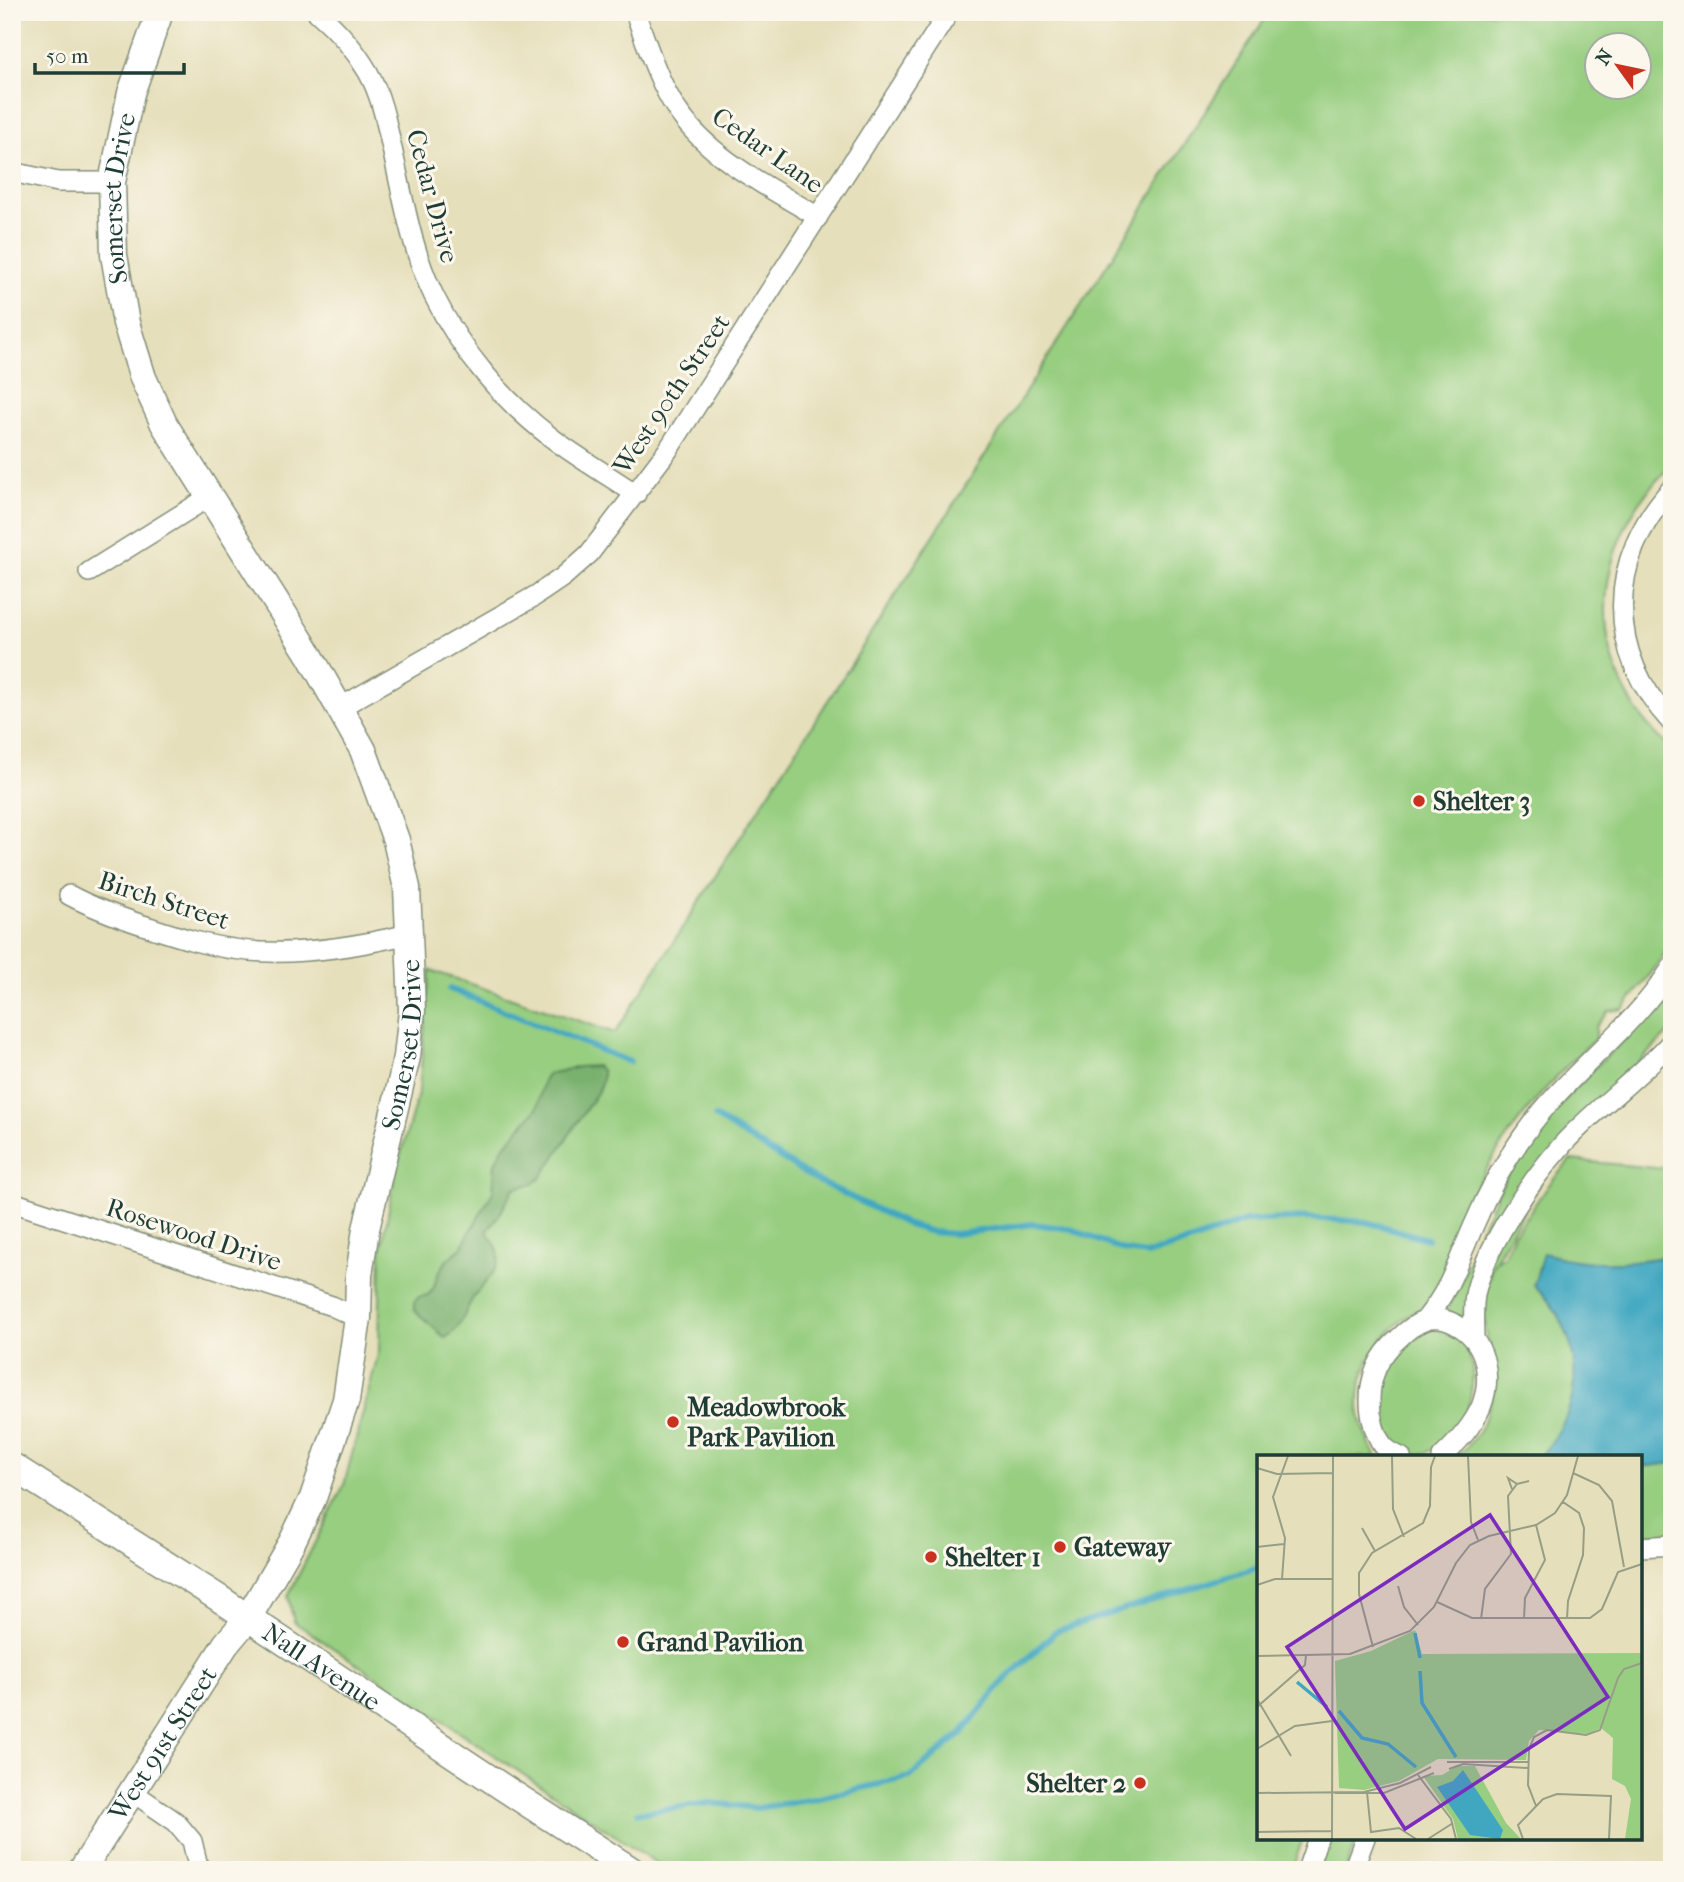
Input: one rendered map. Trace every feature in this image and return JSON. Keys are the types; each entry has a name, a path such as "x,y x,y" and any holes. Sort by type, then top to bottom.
{"street":[{"name":"Somerset Drive","path":"160,12 141,58 131,93 112,182 114,255 126,323 143,378 164,425 309,654 363,750 396,840 407,888 412,1011 407,1057 366,1229 359,1275 358,1318 346,1400 313,1498 292,1542 248,1618"},
{"name":"Cedar Drive","path":"317,12 348,42 373,83 386,121 418,259 434,297 462,344 492,383 526,416 552,438 636,494"},
{"name":"Cedar Lane","path":"635,12 667,94 688,125 715,151 817,216"},
{"name":"West 90th Street","path":"341,707 535,596 564,577 589,554 668,450 949,12"},
{"path":"12,172 58,182 112,182"},
{"path":"1672,488 1655,507 1636,539 1622,591 1622,616 1630,656 1650,696 1672,723"},
{"path":"89,572 209,497"},
{"name":"Birch Street","path":"69,895 97,910 121,918 194,942 235,950 319,949 366,944 409,934"},
{"path":"1391,1454 1376,1431 1370,1408 1370,1385 1377,1366 1388,1348 1425,1320 1451,1283 1485,1199 1523,1135 1558,1094 1632,1020 1672,967"},
{"path":"1474,1338 1476,1291 1503,1227 1528,1189 1563,1144 1637,1077 1672,1041"},
{"name":"Rosewood Drive","path":"12,1202 332,1306 358,1318"},
{"path":"1425,1320 1444,1319 1461,1327 1474,1338 1482,1351 1486,1368 1486,1389 1471,1426 1444,1455"},
{"name":"Nall Avenue","path":"12,1466 631,1870"},
{"path":"1642,1547 1672,1545"},
{"name":"West 91st Street","path":"82,1870 226,1644 248,1618"},
{"path":"131,1791 176,1822 192,1841 199,1870"},
{"path":"1307,1870 1317,1840"},
{"path":"1353,1870 1364,1840"}],"green space":[{"path":"1269,12 1672,12 1672,465 1644,496 1623,531 1611,569 1606,607 1610,646 1622,683 1642,718 1672,749 1672,942 1623,1009 1609,1011 1596,1027 1596,1038 1547,1088 1505,1140 1470,1199 1456,1230 1444,1264 1448,1271 1438,1289 1424,1306 1390,1331 1372,1355 1361,1383 1359,1398 1363,1427 1375,1455 1257,1455 1257,1840 1302,1840 1292,1870 667,1870 294,1622 288,1596 344,1485 379,1351 381,1252 395,1175 419,1090 430,970 615,1033"},
{"path":"1672,982 1672,1030 1571,1127 1463,1318 1446,1312 1460,1285 1478,1234 1505,1179 1536,1132 1592,1070 1624,1040"},
{"path":"596,1066 602,1071 598,1091 541,1178 533,1184 514,1188 487,1232 497,1250 499,1258 496,1267 473,1298 459,1325 445,1338 414,1310 414,1302 419,1297 428,1295 447,1260 461,1248 493,1192 495,1163 502,1149 537,1108 543,1081 548,1074"},
{"path":"1570,1160 1655,1168 1672,1167 1672,1533 1642,1535 1642,1455 1459,1455 1475,1437 1490,1402 1493,1376 1484,1308 1494,1261 1504,1256 1514,1234"},
{"path":"1438,1328 1451,1331 1461,1339 1467,1350 1472,1377 1469,1404 1459,1424 1436,1448 1417,1454 1407,1452 1387,1430 1382,1413 1386,1376 1394,1359 1406,1344 1420,1334"},
{"path":"1324,1840 1357,1840 1345,1870 1313,1870"}],"water":[{"path":"1543,1253 1591,1262 1640,1260 1672,1255 1672,1463 1642,1467 1642,1455 1541,1455 1555,1437 1566,1415 1573,1393 1574,1370 1571,1347 1563,1325 1551,1304 1534,1285"}],"waterway":[{"path":"450,989 630,1062"},
{"path":"715,1117 814,1179 908,1225 932,1232 955,1234 1033,1224 1071,1229 1125,1251 1147,1254 1245,1221 1307,1218 1367,1222 1427,1239"},
{"path":"638,1813 710,1803 757,1808 815,1799 910,1777 962,1733 1003,1682 1056,1631 1257,1568"}],"place":[{"name":"Shelter 3","path":"1419,801"},
{"name":"Meadowbrook Park Pavilion","path":"673,1422"},
{"name":"Gateway","path":"1060,1547"},
{"name":"Shelter 1","path":"931,1557"},
{"name":"Grand Pavilion","path":"623,1642"},
{"name":"Shelter 2","path":"1140,1783"}]}
